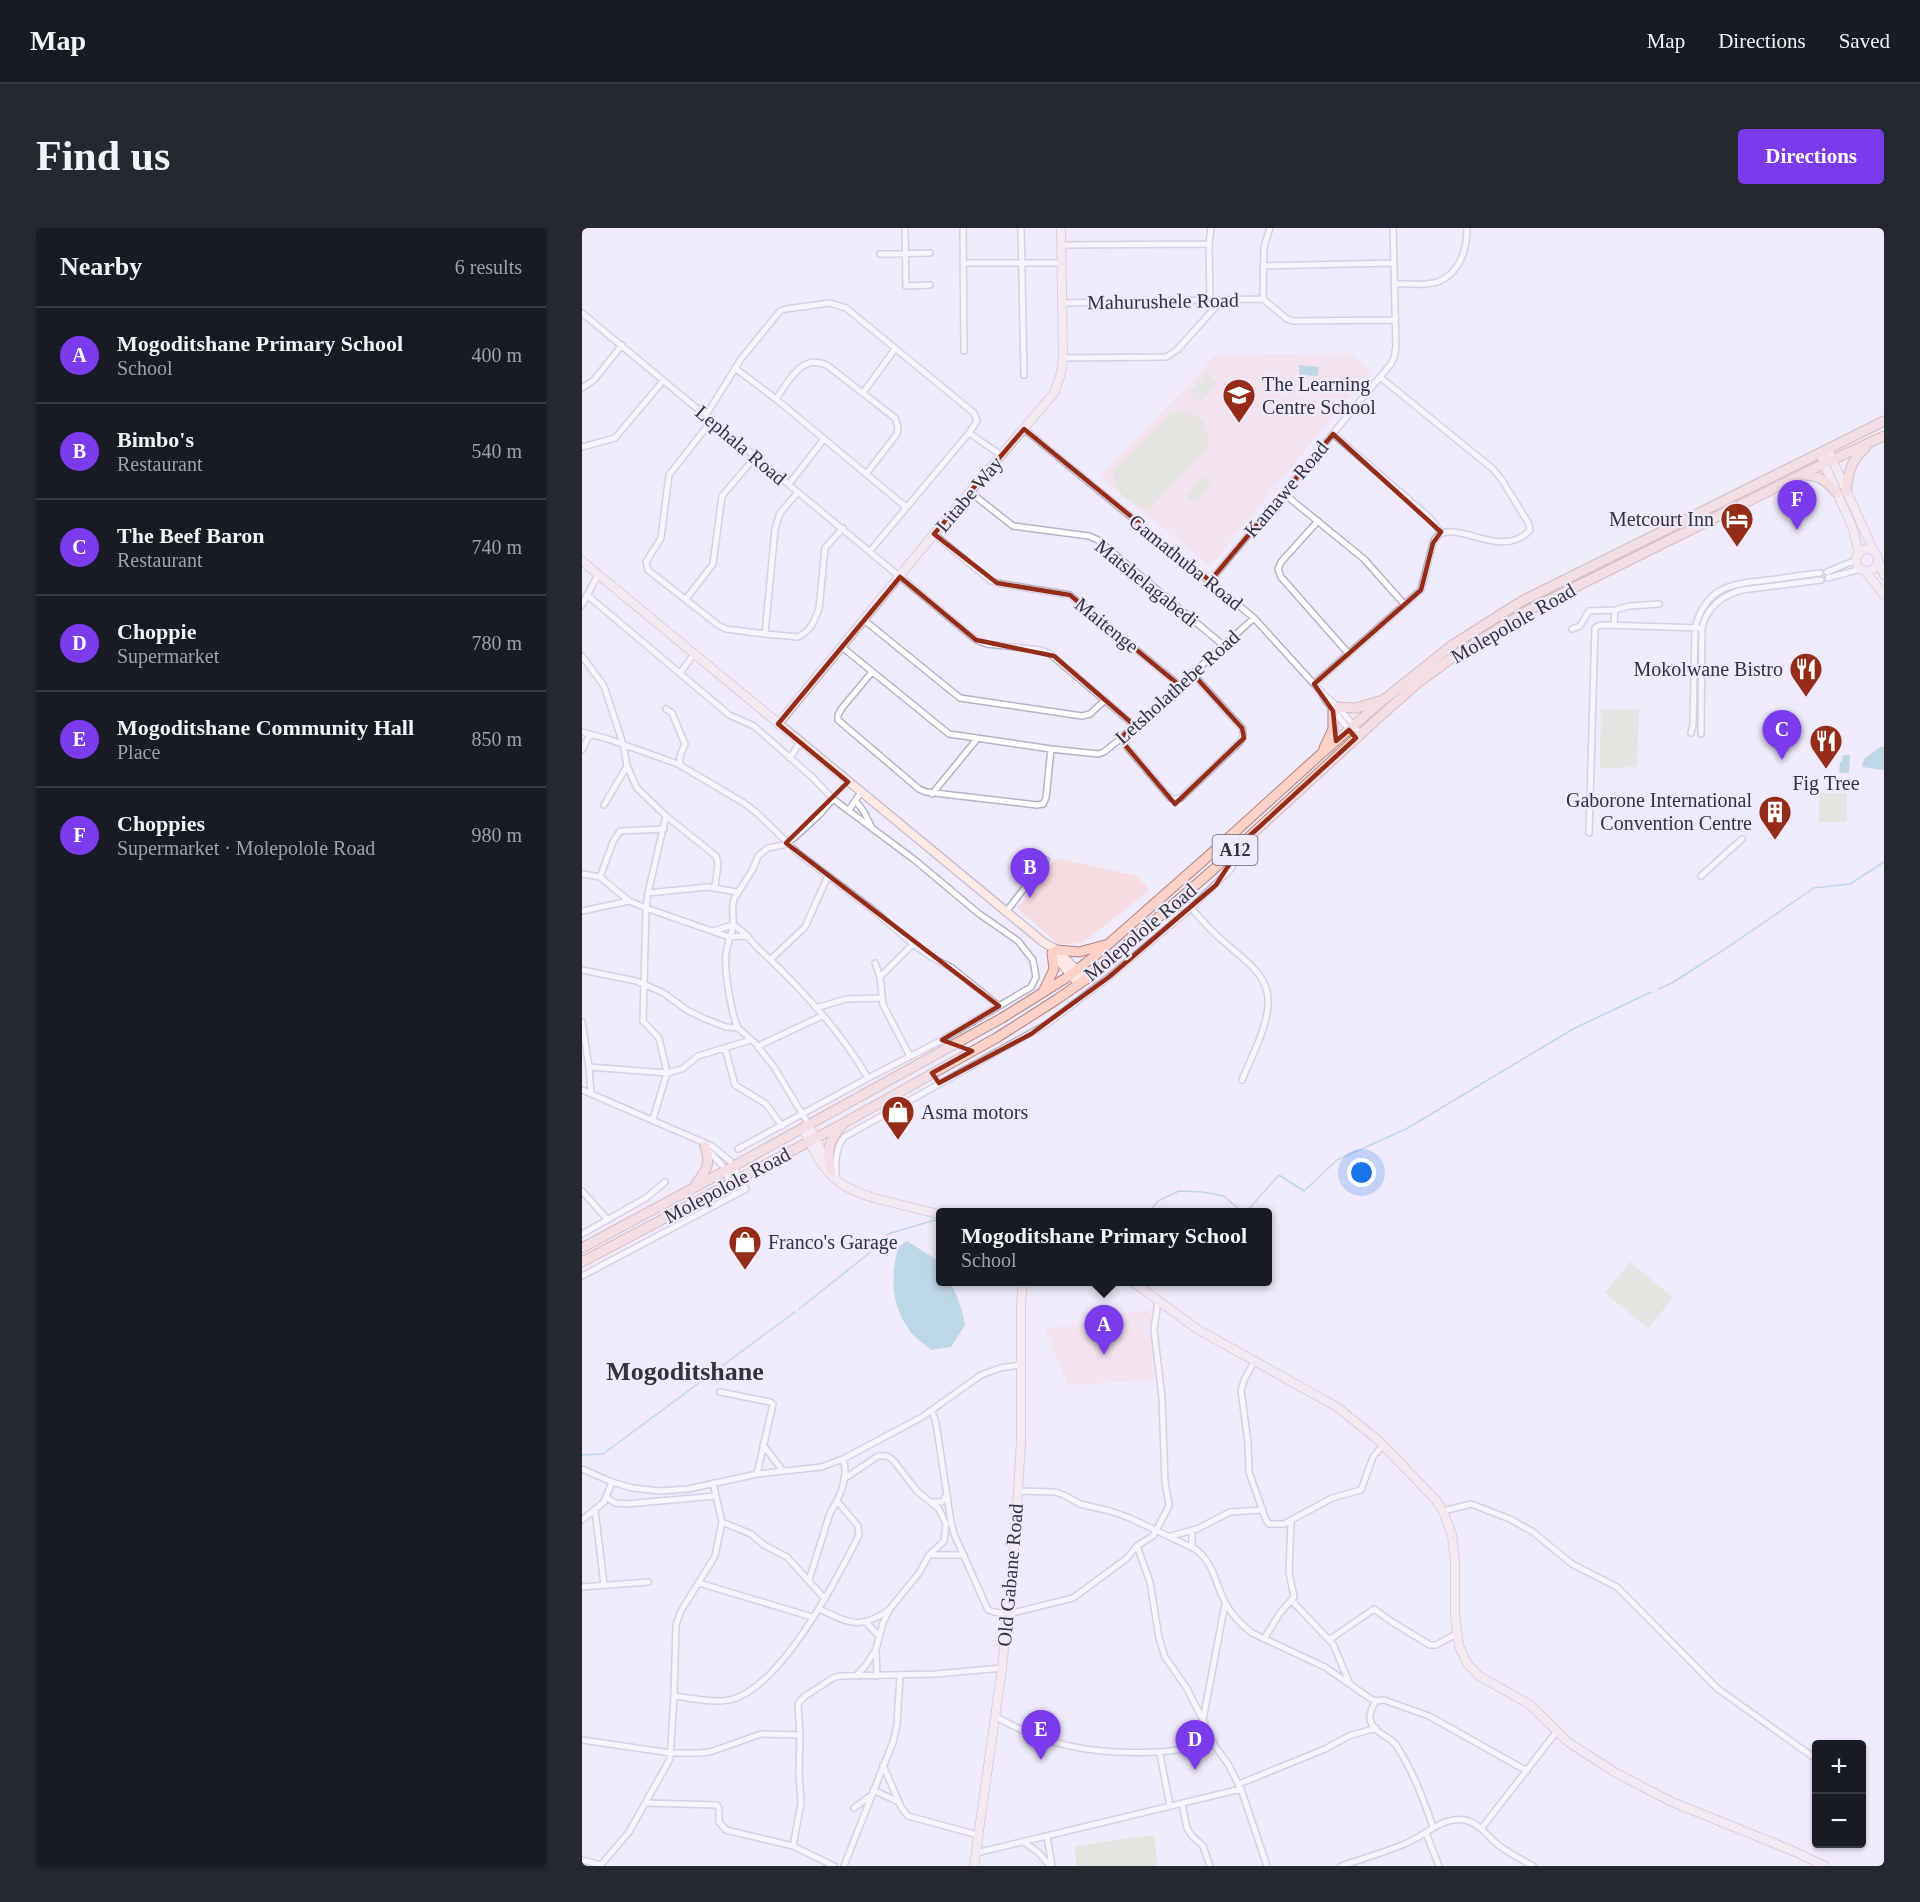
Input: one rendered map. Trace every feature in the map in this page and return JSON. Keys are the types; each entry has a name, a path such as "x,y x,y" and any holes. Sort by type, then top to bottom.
{"main road":[{"name":"Molepolole Road","path":"584,1245 730,1169 805,1121 954,1045 1042,994 1074,972 1205,860 1382,700 1451,646 1522,601 1884,421"},
{"name":"Molepolole Road","path":"582,1262 844,1123 1008,1031 1056,1000 1082,981 1245,840 1419,682 1454,657 1527,611 1799,475 1884,436"},
{"path":"1799,475 1812,475 1823,479 1843,496 1851,465 1856,456 1875,440"},
{"path":"1322,753 1333,729 1335,709 1356,708 1382,700"},
{"path":"1042,994 1054,969 1055,952 1079,952 1108,944"},
{"path":"942,1040 954,1045"},
{"path":"834,1176 828,1157 829,1145 844,1123"},
{"path":"692,1188 704,1174 708,1165 705,1146"}],"street":[{"path":"905,228 906,286 930,285"},
{"path":"963,228 964,351"},
{"path":"1021,228 1023,375"},
{"name":"Litabe Way","path":"778,724 934,534 1054,393 1063,358 1061,228"},
{"path":"1210,301 1211,228"},
{"path":"1270,228 1264,247 1263,299 1287,319 1293,321 1395,320"},
{"name":"Kamawe Road","path":"1210,581 1394,358 1396,347 1393,228"},
{"path":"1395,284 1441,281 1459,264 1465,251 1467,228"},
{"path":"1062,245 1209,244"},
{"path":"880,254 930,253"},
{"path":"963,263 1062,264"},
{"path":"1263,266 1394,263"},
{"name":"Mahurushele Road","path":"1062,303 1263,299"},
{"path":"1063,358 1166,357 1178,350 1221,301"},
{"path":"706,415 735,368 780,311 830,303 846,308 974,413 976,421 969,433 870,551"},
{"name":"Lephala Road","path":"582,313 976,640 987,644 1049,653 1134,725"},
{"path":"582,388 594,380 622,345"},
{"path":"863,393 895,349"},
{"path":"776,399 802,366 810,362 817,362 828,366 895,418 898,427 897,434 866,474"},
{"path":"735,368 776,399 906,507"},
{"path":"1314,684 1420,590 1433,543 1441,532 1451,531 1502,543 1526,535 1530,530 1524,515 1502,480 1492,469 1380,377"},
{"path":"582,447 615,438 663,381"},
{"path":"712,420 669,475 661,538 646,562 648,570 722,627 765,634 798,636 812,625 819,609 825,548 843,528"},
{"name":"Gamathuba Road","path":"1024,429 1254,618 1359,736"},
{"path":"969,433 1001,455"},
{"path":"1333,434 1429,517 1441,532"},
{"path":"789,484 824,439"},
{"path":"1824,452 1843,496 1863,570 1884,595"},
{"path":"686,599 713,564 722,496 756,456"},
{"path":"765,634 776,521 798,492"},
{"name":"Matshelagabedi","path":"970,492 1013,526 1089,536 1098,540 1223,645"},
{"path":"1283,492 1364,559 1404,604"},
{"path":"1843,496 1862,525 1884,575"},
{"path":"1318,521 1281,562 1278,569 1281,577 1348,653"},
{"path":"1853,529 1862,525"},
{"name":"Maitenge","path":"934,534 991,581 1070,595 1179,685"},
{"path":"1874,552 1868,549 1827,575 1874,569 1878,561"},
{"path":"582,561 1055,952 1082,981"},
{"path":"582,605 598,575"},
{"path":"1691,733 1695,627 1706,603 1726,587 1741,583 1820,576 1731,593 1715,603 1702,628 1701,734"},
{"path":"587,595 729,715 754,726 834,798 916,861 978,913 1017,941 1030,955 1035,970 1031,987 942,1040 868,1078 805,1121 782,1126 738,1149"},
{"path":"1572,629 1580,626 1589,611 1659,604"},
{"path":"1614,625 1615,610"},
{"name":"Letsholathebe Road","path":"842,647 944,731 977,739 1098,754 1120,739 1254,618"},
{"path":"864,620 960,698 1082,716 1090,714 1105,700"},
{"path":"1589,833 1594,633 1598,626 1614,625 1702,628"},
{"path":"680,673 694,654"},
{"path":"582,656 604,687 623,744 627,766 638,788 666,816 718,859 715,887"},
{"path":"872,672 842,708 838,720 919,789 932,794 1043,804 1046,798 1051,749"},
{"path":"1120,739 1170,798 1181,798 1241,741 1243,735 1242,728 1192,673"},
{"path":"666,709 672,713 685,744 680,756 681,765"},
{"path":"582,732 681,765 751,808 786,843 872,909 913,944 952,968 999,1006"},
{"path":"582,750 590,734"},
{"path":"932,794 977,739"},
{"path":"790,758 800,742"},
{"path":"604,805 627,766"},
{"path":"849,810 861,792"},
{"path":"834,798 811,823 786,843 768,848 758,856 753,869 737,892 732,904 733,925 726,961 733,1015 738,1028 758,1046 779,1073 812,1139 834,1176 850,1190 868,1197 936,1213"},
{"path":"855,801 872,828"},
{"path":"652,1119 666,1072 659,1038 642,1021 646,908 666,816"},
{"path":"600,877 613,842 620,831 663,829"},
{"path":"1701,876 1742,839"},
{"path":"834,1176 836,1153 844,1137 1047,1024 1191,908 1230,870 1242,851 1245,840"},
{"path":"1006,912 1046,860"},
{"path":"582,874 600,877 629,901 646,908 729,937 748,936"},
{"path":"771,959 805,927 828,876"},
{"path":"648,893 695,887 715,887 737,892"},
{"path":"582,911 629,901"},
{"path":"1191,908 1223,941 1252,966 1261,977 1267,991 1269,1004 1266,1017 1242,1080"},
{"path":"712,931 733,925"},
{"path":"733,925 748,936 816,1008 847,1044 868,1078"},
{"path":"880,977 913,944"},
{"path":"875,963 886,1011 910,1056"},
{"path":"582,970 626,978 645,985 662,992 687,1010 703,1018 726,1027 738,1028"},
{"path":"816,1008 846,999 882,998"},
{"path":"758,1046 822,1016"},
{"path":"582,1022 591,1094"},
{"path":"589,1067 666,1072 682,1069 698,1056 751,1040"},
{"path":"725,1048 735,1084 766,1104 782,1126"},
{"path":"932,1073 939,1083"},
{"path":"582,1090 696,1138 722,1154 730,1169 730,1183 735,1195"},
{"path":"582,1276 746,1190 740,1178 696,1138"},
{"path":"582,1234 646,1198 666,1182"},
{"path":"582,1191 608,1220"},
{"name":"Old Gabane Road","path":"974,1866 1008,1614 1021,1442 1020,1365 1023,1286"},
{"path":"1140,1286 1197,1329 1337,1407 1383,1445 1435,1499 1443,1511 1452,1535 1455,1562 1456,1634 1462,1656 1479,1676 1529,1704 1585,1754 1649,1791 1825,1866"},
{"path":"844,1479 878,1456 887,1456 893,1460 913,1486 943,1514 988,1610 1008,1614 1073,1598 1126,1559 1137,1546 1153,1536 1169,1505 1165,1482 1162,1398 1154,1330 1158,1300"},
{"path":"1254,1362 1241,1390 1248,1443 1248,1466 1269,1524 1291,1522 1332,1498 1361,1490 1373,1457 1383,1445"},
{"path":"582,1468 612,1482 650,1491 688,1489 757,1474 821,1467 843,1459 932,1411 981,1375 1000,1368 1020,1365"},
{"path":"720,1392 773,1404 757,1474"},
{"path":"819,1609 842,1620 866,1622 876,1619 889,1610 919,1573 928,1555 944,1541 948,1523 947,1494 936,1423 932,1411"},
{"path":"764,1444 783,1471"},
{"path":"871,1444 878,1456"},
{"path":"809,1580 830,1513 841,1492 845,1465 843,1459"},
{"path":"582,1520 606,1497 612,1482"},
{"path":"582,1860 601,1866 629,1832 667,1765 671,1753 676,1625 681,1611 715,1556 722,1522 713,1483"},
{"path":"688,1489 689,1499"},
{"path":"1017,1491 1055,1492 1080,1504 1120,1514 1192,1548 1207,1560 1225,1603 1242,1626 1252,1633 1313,1661 1376,1701 1384,1700 1430,1716 1527,1771"},
{"path":"932,1502 942,1502 947,1494"},
{"path":"606,1497 615,1503 626,1504 716,1496"},
{"path":"674,1696 726,1700 741,1695 759,1684 790,1651 825,1599 859,1535 858,1527 837,1501"},
{"path":"1443,1511 1471,1504 1510,1519 1533,1532 1572,1564 1617,1587 1718,1689 1812,1756"},
{"path":"595,1510 604,1585"},
{"path":"1170,1536 1192,1530 1230,1512 1263,1510"},
{"path":"722,1522 752,1534 764,1545 787,1557 825,1599"},
{"path":"1264,1639 1280,1613 1292,1601 1294,1593 1289,1572 1291,1522"},
{"path":"1192,1530 1192,1548"},
{"path":"1137,1546 1150,1582 1162,1649 1171,1667 1186,1687 1207,1733 1240,1787 1267,1866"},
{"path":"928,1555 964,1556"},
{"path":"582,1587 648,1582"},
{"path":"699,1583 812,1617"},
{"path":"1292,1601 1336,1649 1349,1682"},
{"path":"1203,1720 1225,1603"},
{"path":"1329,1640 1374,1609 1430,1645 1436,1646 1456,1634"},
{"path":"877,1676 876,1649 889,1610"},
{"path":"866,1622 879,1636"},
{"path":"856,1676 876,1649"},
{"path":"793,1846 801,1803 800,1735 797,1708 800,1700 833,1678 840,1676 900,1676 1002,1668"},
{"path":"844,1866 893,1742 897,1725 900,1676"},
{"path":"1376,1701 1370,1718 1376,1728 1391,1739 1400,1753 1419,1786 1433,1827"},
{"path":"995,1716 1024,1732 1067,1746 1106,1751 1154,1752 1213,1743"},
{"path":"976,1853 1182,1804 1240,1787 1349,1736 1376,1728"},
{"path":"1481,1829 1557,1731"},
{"path":"582,1740 671,1753 704,1753 761,1734 800,1735"},
{"path":"1160,1754 1170,1806"},
{"path":"883,1765 904,1813 908,1816 978,1835"},
{"path":"873,1790 899,1802"},
{"path":"854,1808 871,1796"},
{"path":"646,1803 717,1805 719,1822 726,1830 793,1846 834,1866"},
{"path":"1182,1804 1187,1828 1203,1846 1210,1866"},
{"path":"1341,1866 1405,1844 1433,1827 1454,1820 1465,1820 1481,1829 1499,1846 1533,1866"},
{"path":"1426,1833 1439,1866"},
{"path":"1047,1837 1051,1866"},
{"path":"1024,1842 1042,1855 1051,1866"}],"highlighted area":[{"path":"1024,429 1210,581 1333,434 1441,532 1433,543 1421,590 1314,684 1333,711 1336,741 1349,730 1356,738 1245,840 1216,885 1109,977 1031,1034 939,1083 932,1073 972,1051 942,1040 999,1006 786,843 848,782 778,724 900,577 976,640 1054,656 1134,725 1120,739 1175,804 1244,738 1242,728 1192,673 1179,685 1070,595 997,583 934,534"}],"shaded area":[{"name":"The Learning Centre School","path":"1351,353 1371,371 1210,566 1100,477 1216,355"},
{"path":"1056,858 1137,876 1150,890 1082,943 1058,944 1017,908"},
{"path":"1151,1309 1153,1380 1068,1385 1045,1330"}],"green space":[{"path":"1207,373 1218,382 1200,403 1189,393"},
{"path":"1178,411 1198,416 1206,426 1209,446 1151,508 1137,506 1120,493 1113,472 1170,414"},
{"path":"1202,476 1212,484 1196,504 1186,496"},
{"path":"1601,709 1639,709 1637,767 1600,768"},
{"path":"1819,793 1847,793 1847,822 1819,822"},
{"path":"1630,1262 1673,1298 1648,1328 1605,1293"},
{"path":"1154,1835 1158,1866 1077,1866 1075,1846"}],"water":[{"path":"1299,365 1319,367 1318,376 1299,375"},
{"path":"1880,747 1884,747 1884,770 1862,767 1864,759"},
{"path":"1843,755 1850,755 1849,773 1839,773"},
{"path":"907,1241 936,1259 936,1286 951,1286 957,1297 965,1325 951,1347 931,1350 912,1334 903,1321 896,1301 893,1280 898,1247"}],"waterway":[{"path":"1658,989 1672,983 1728,947 1814,888 1850,884 1884,862"},
{"path":"1250,1208 1279,1175 1304,1191 1337,1160 1406,1129 1573,1029 1651,992"},
{"path":"1152,1208 1158,1201 1179,1191 1224,1196 1238,1208"},
{"path":"799,1309 868,1254 888,1234 936,1220"},
{"path":"582,1455 603,1454 795,1312"}],"place":[{"name":"The Learning Centre School","path":"1239,424"},
{"name":"Choppies","path":"1797,530"},
{"name":"Metcourt Inn","path":"1737,548"},
{"name":"Mokolwane Bistro","path":"1806,698"},
{"name":"The Beef Baron","path":"1782,760"},
{"name":"Fig Tree","path":"1826,770"},
{"name":"Gaborone International Convention Centre","path":"1775,841"},
{"name":"Bimbo's","path":"1030,898"},
{"name":"Asma motors","path":"898,1141"},
{"name":"Franco's Garage","path":"745,1271"},
{"name":"Mogoditshane Primary School","path":"1104,1355"},
{"name":"Mogoditshane Community Hall","path":"1041,1760"},
{"name":"Choppie","path":"1195,1770"}],"district":[{"name":"Mogoditshane","path":"685,1371"}]}
